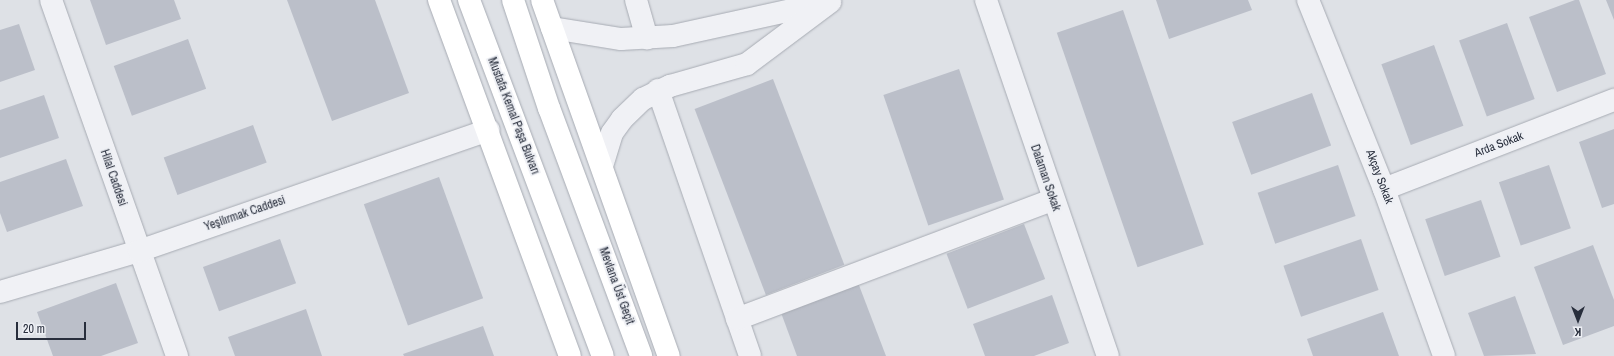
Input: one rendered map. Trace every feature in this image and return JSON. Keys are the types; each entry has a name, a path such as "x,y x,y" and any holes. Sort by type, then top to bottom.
{"highway":[{"path":"439,0 489,130 570,356"},
{"name":"Mustafa Kemal Paşa Bulvarı","path":"469,0 603,356"},
{"name":"Mevlana Üst Geçit","path":"513,0 549,108 591,216 641,356"},
{"path":"542,0 669,356"}],"street":[{"name":"Hilal Caddesi","path":"51,0 138,251 177,356"},
{"path":"636,0 647,38"},
{"name":"Dalaman Sokak","path":"986,0 1052,200 1108,356"},
{"name":"Akçay Sokak","path":"1308,0 1384,189 1444,356"},
{"path":"552,28 598,37 647,38 673,36 833,1"},
{"path":"602,166 607,144 622,119 643,99 658,90 747,64 833,1"},
{"path":"658,90 750,356"},
{"name":"Arda Sokak","path":"1384,189 1614,100"},
{"name":"Yeşilırmak Caddesi","path":"0,292 138,251 489,130"},
{"path":"737,319 1052,200"}],"building":[{"path":"90,0 174,0 181,19 106,45"},
{"path":"287,0 375,0 409,93 332,121"},
{"path":"1156,0 1248,0 1252,10 1169,39"},
{"path":"1575,0 1579,0 1606,74 1557,92 1529,17"},
{"path":"1606,0 1614,0 1614,20"},
{"path":"1123,10 1204,244 1138,267 1057,33"},
{"path":"1507,23 1535,99 1487,117 1459,40"},
{"path":"19,24 35,70 0,82 0,30"},
{"path":"188,39 206,89 132,116 114,66"},
{"path":"1434,45 1463,126 1411,145 1381,64"},
{"path":"959,69 1004,199 928,226 883,95"},
{"path":"773,79 844,265 766,295 695,109"},
{"path":"1312,93 1331,146 1251,175 1232,122"},
{"path":"44,95 59,138 0,158 0,110"},
{"path":"253,125 267,163 177,195 164,157"},
{"path":"1614,129 1614,204 1602,208 1579,142"},
{"path":"66,159 83,206 7,232 0,213 0,182"},
{"path":"1338,165 1356,216 1275,244 1258,193"},
{"path":"1549,165 1571,228 1521,246 1499,182"},
{"path":"439,177 483,298 408,326 364,204"},
{"path":"1481,200 1501,257 1445,276 1425,219"},
{"path":"1024,224 1045,279 968,309 947,254"},
{"path":"280,239 296,283 219,311 203,267"},
{"path":"1361,239 1379,290 1301,317 1283,266"},
{"path":"1593,245 1614,300 1614,326 1563,345 1534,267"},
{"path":"857,280 886,356 797,356 780,310"},
{"path":"116,283 138,343 101,356 53,356 37,312"},
{"path":"1052,295 1069,343 1034,356 985,356 973,324"},
{"path":"1515,296 1536,354 1484,356 1468,313"},
{"path":"306,309 322,356 235,356 228,337"},
{"path":"1383,312 1399,356 1313,356 1307,339"},
{"path":"483,326 494,356 404,356 403,354"}]}
